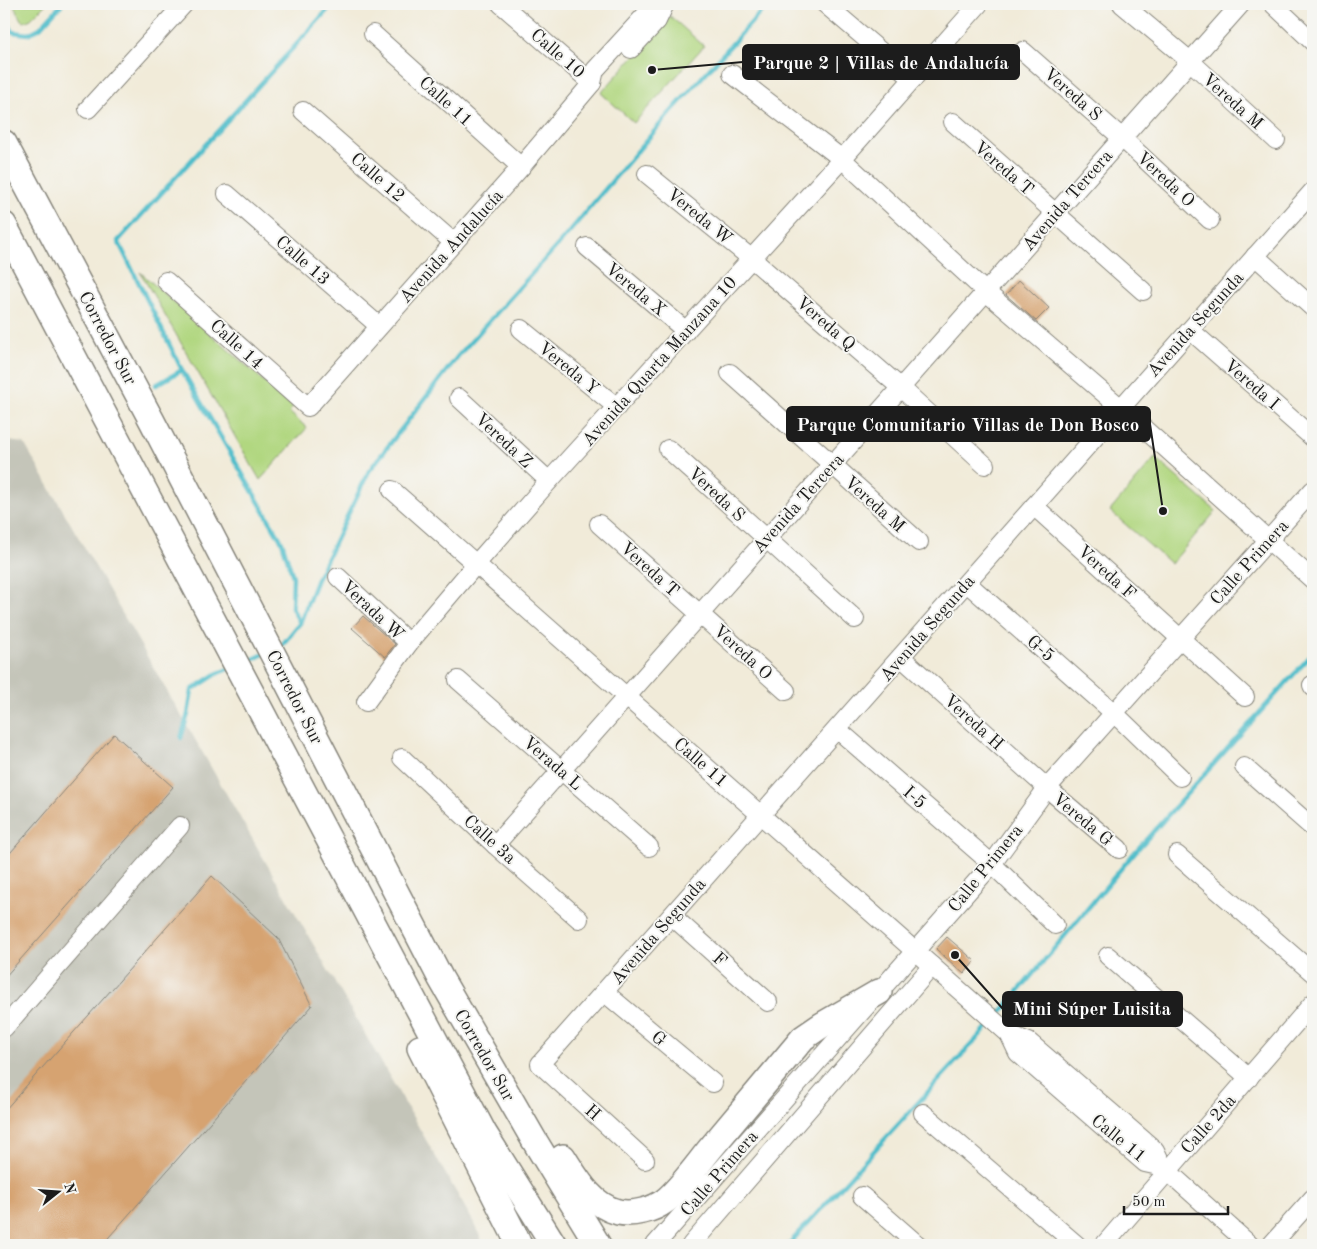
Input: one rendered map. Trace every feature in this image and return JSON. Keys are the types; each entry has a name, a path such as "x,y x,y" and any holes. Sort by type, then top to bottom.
{"highway":[{"name":"Corredor Sur","path":"4,143 152,421 441,979 529,1132 598,1245"},
{"name":"Corredor Sur","path":"4,225 484,1133 554,1245"},
{"path":"342,866 420,1048 518,1245"},
{"path":"441,979 546,1130 578,1180 595,1201 619,1212 631,1213 656,1207 666,1200 803,1038 879,992"},
{"path":"484,1133 540,1245"}],"street":[{"path":"88,109 184,4"},
{"name":"Calle 10","path":"501,4 592,83"},
{"path":"825,4 913,78"},
{"name":"Avenida Quarta Manzana 10","path":"366,702 409,643 476,564 842,159 979,4"},
{"name":"Vereda M","path":"1122,4 1190,61 1276,140"},
{"name":"Avenida Tercera","path":"495,845 1241,4"},
{"path":"1273,4 1313,42"},
{"name":"Avenida Andalucía","path":"308,407 521,167 592,83 595,70 650,11 662,5"},
{"name":"Calle 11","path":"373,34 521,167"},
{"name":"Vereda S","path":"1023,51 1122,138"},
{"path":"732,74 842,159 986,292 1121,408 1313,580"},
{"name":"Calle 12","path":"303,112 454,243"},
{"name":"Vereda T","path":"953,122 1056,213"},
{"name":"Vereda O","path":"1122,138 1210,220"},
{"name":"Vereda W","path":"648,174 752,259"},
{"name":"Avenida Segunda","path":"540,1064 1313,191"},
{"name":"Calle 13","path":"227,194 379,326"},
{"path":"1056,213 1143,291"},
{"name":"Vereda X","path":"587,246 686,331"},
{"path":"1255,256 1313,308"},
{"name":"Vereda Q","path":"752,259 901,388 985,465"},
{"name":"Calle 14","path":"166,281 308,407"},
{"name":"Vereda Y","path":"521,329 617,407"},
{"name":"Vereda I","path":"1190,330 1313,438"},
{"name":"Vereda M","path":"730,373 919,542"},
{"name":"Vereda Z","path":"459,398 549,481"},
{"name":"Vereda S","path":"668,449 855,619"},
{"name":"Calle 11","path":"392,490 1005,1030 1029,1042 1083,1099 1155,1150 1165,1169 1250,1245"},
{"name":"Calle Primera","path":"655,1245 992,864 1047,788 1313,490"},
{"name":"Vereda F","path":"1034,506 1246,697"},
{"name":"Vereda T","path":"599,524 700,614"},
{"name":"Verada W","path":"338,577 409,643"},
{"name":"G-5","path":"967,583 1114,713 1180,777"},
{"name":"Vereda O","path":"700,614 786,691"},
{"name":"Vereda H","path":"901,656 1047,788"},
{"name":"Verada L","path":"458,680 648,847"},
{"name":"I-5","path":"837,729 992,864 1056,925"},
{"name":"Calle 3a","path":"402,758 495,845 580,919"},
{"path":"1244,767 1313,828"},
{"name":"Vereda G","path":"1047,788 1119,849"},
{"path":"4,1028 180,826"},
{"path":"1177,855 1313,973"},
{"name":"F","path":"672,916 768,1002"},
{"path":"1108,956 1249,1078"},
{"name":"Calle Primera","path":"691,1245 932,966"},
{"name":"G","path":"604,992 713,1083"},
{"name":"Calle 2da","path":"1104,1245 1165,1169 1249,1078 1313,1003"},
{"name":"H","path":"540,1064 645,1160"},
{"path":"923,1113 1077,1245"},
{"path":"862,1196 918,1245"},
{"path":"1271,1245 1313,1198"}],"shaded area":[{"path":"8,441 24,443 478,1230 482,1245 4,1245 4,443"}],"green space":[{"path":"13,4 46,4 31,19 24,22 21,20"},
{"path":"670,16 704,46 634,123 601,93"},
{"path":"140,272 293,407 289,412 307,428 260,480"},
{"path":"1155,458 1216,511 1171,564 1110,511"}],"building":[{"path":"1019,280 1049,308 1036,321 1006,295"},
{"path":"363,616 395,644 385,657 352,628"},
{"path":"114,734 173,787 4,978 4,860"},
{"path":"212,876 278,938 312,1006 102,1245 4,1245 4,1111"},
{"path":"947,937 975,961 964,974 936,949"}],"waterway":[{"path":"4,16 13,32 28,34 40,28 62,4"},
{"path":"156,385 182,370 118,241 333,4"},
{"path":"282,645 300,623 317,579 369,471 458,356 564,238 668,115 768,4"},
{"path":"182,370 282,542 293,577 292,608 300,623"},
{"path":"996,1018 1135,852 1313,653"},
{"path":"245,663 264,654"},
{"path":"181,738 192,690 218,673 228,669"},
{"path":"788,1245 991,1023"}],"place":[{"name":"Parque 2 | Villas de Andalucía","path":"652,70"},
{"name":"Parque Comunitario Villas de Don Bosco","path":"1163,511"},
{"name":"Mini Súper Luisita","path":"955,955"}]}
